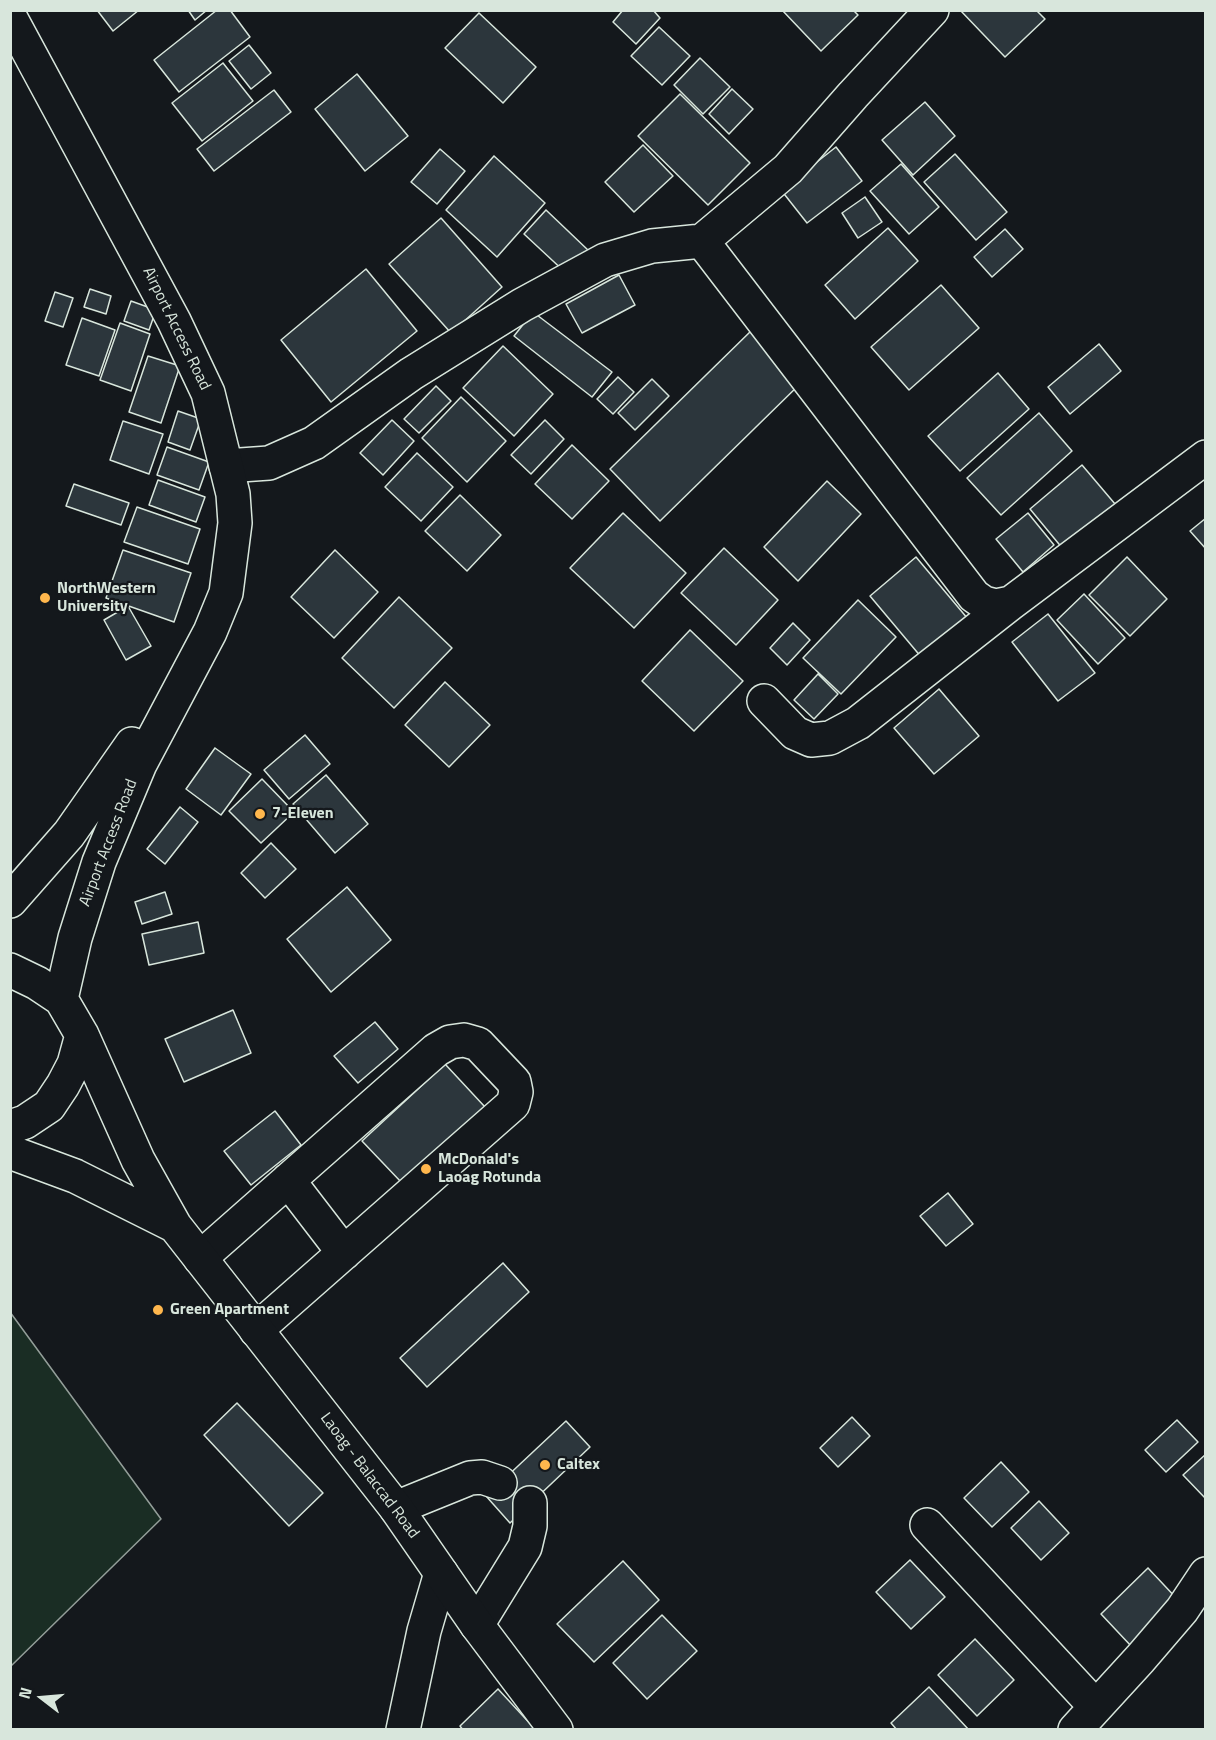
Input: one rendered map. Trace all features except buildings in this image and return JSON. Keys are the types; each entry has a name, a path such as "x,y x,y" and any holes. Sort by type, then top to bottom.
{"main road":[{"path":"226,466 269,463 314,443 411,374 522,305 605,260 652,246 702,241 788,169 932,10"},
{"name":"Airport Access Road","path":"10,17 174,321 208,393 234,494 235,523 226,593 210,632 140,764 99,862 75,938 61,999"},
{"path":"702,241 974,596 984,603 996,606 1011,603"},
{"path":"764,701 795,733 811,740 831,738 858,723 1011,603 1206,458"},
{"name":"Airport Access Road","path":"10,901 69,834 105,786 130,747 177,694"},
{"path":"10,970 37,983 61,999"},
{"name":"Laoag - Balaccad Road","path":"61,999 82,1035 138,1160 175,1226 396,1508 477,1625 556,1730"},
{"path":"10,1127 25,1122 49,1106 74,1064 82,1035"},
{"path":"200,1258 436,1050 450,1042 464,1040 478,1044 514,1082 516,1092 513,1104 256,1330"},
{"name":"Laoag - Balaccad Road","path":"10,1152 75,1176 175,1226"},
{"path":"288,1180 344,1252"},
{"path":"396,1508 470,1478 482,1477 500,1483"},
{"path":"477,1625 525,1547 530,1526 530,1503"},
{"path":"927,1525 1085,1718 1182,1610 1206,1574"},
{"path":"403,1730 424,1631 441,1573"}],"green space":[{"path":"10,1312 161,1519 11,1666 10,1666"}],"place":[{"name":"NorthWestern University","path":"45,598"},
{"name":"7-Eleven","path":"260,814"},
{"name":"McDonald's Laoag Rotunda","path":"426,1169"},
{"name":"Green Apartment","path":"158,1310"},
{"name":"Caltex","path":"545,1465"}]}
